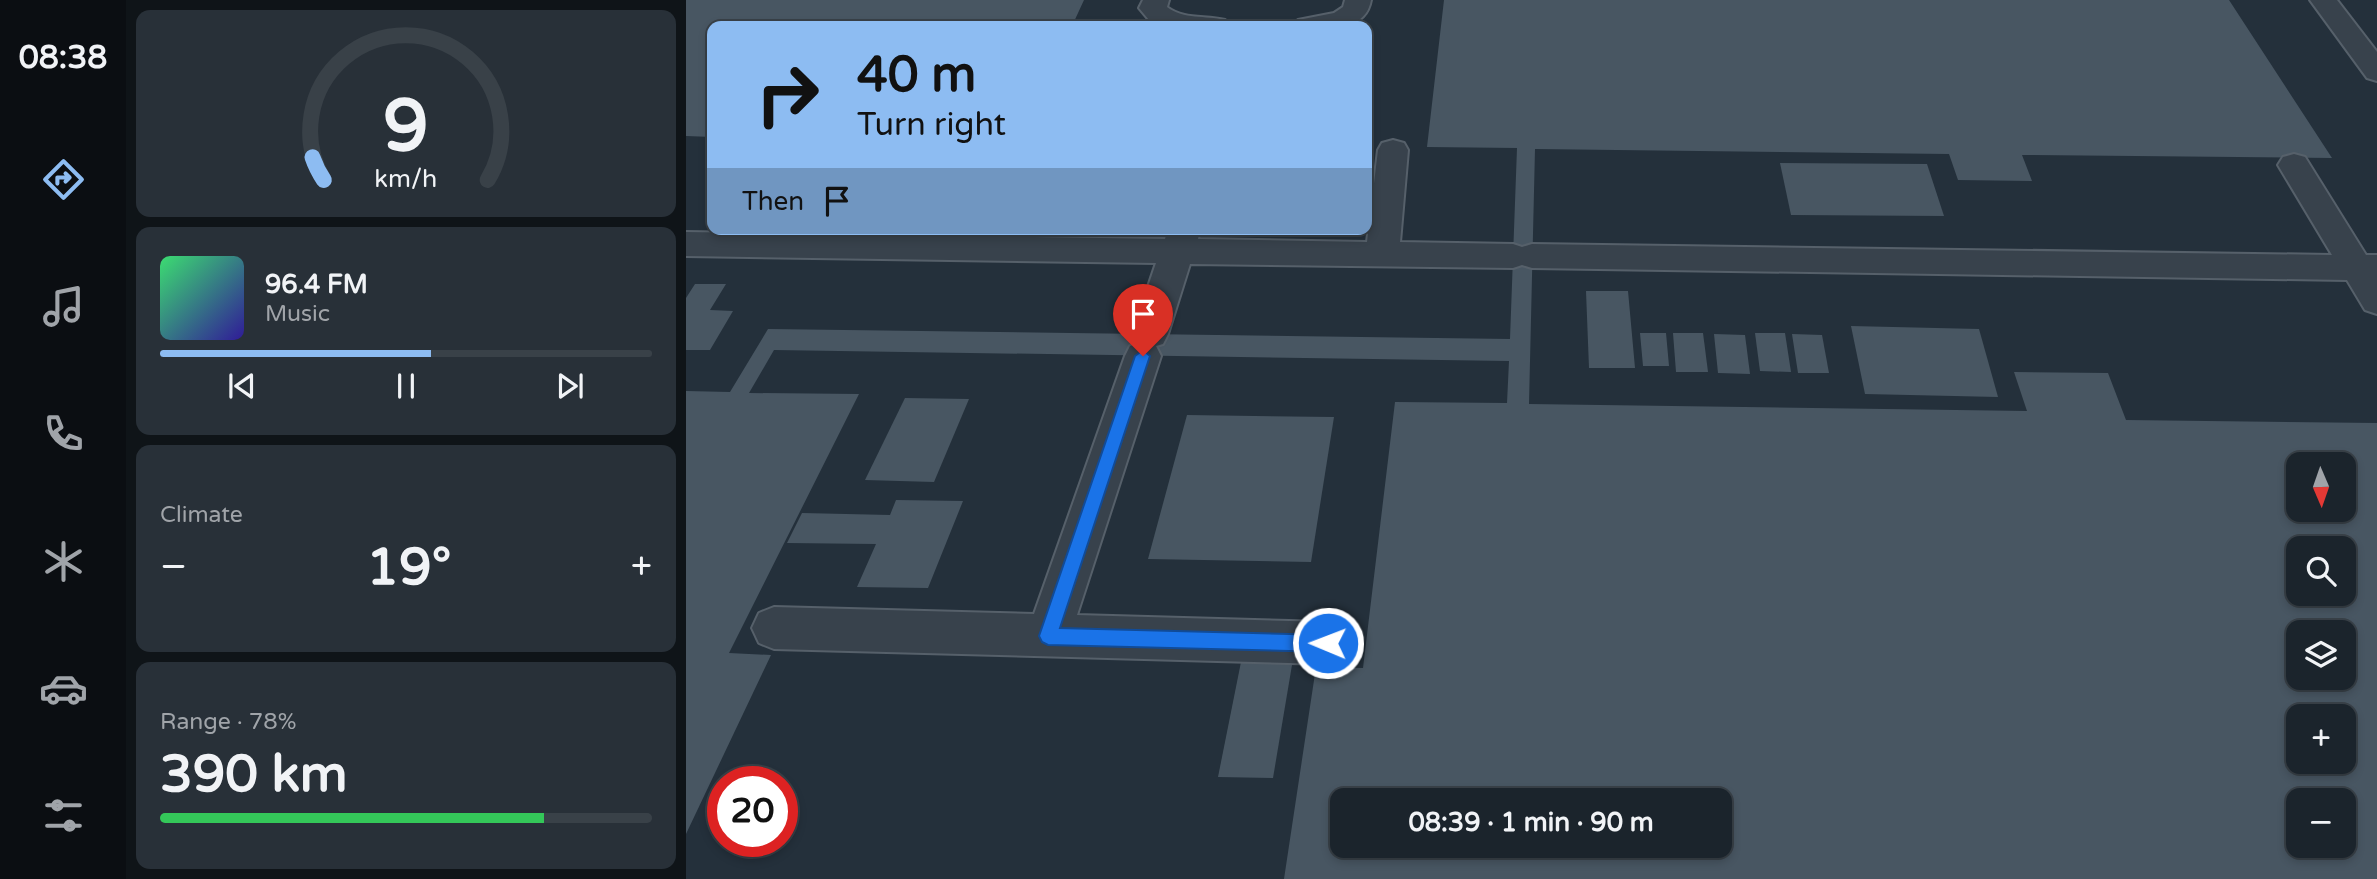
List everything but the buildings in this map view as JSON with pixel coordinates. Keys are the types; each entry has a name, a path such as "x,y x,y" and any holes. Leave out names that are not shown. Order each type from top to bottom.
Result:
{"lane":[{"path":"1156,0 1153,8 1158,17 1168,21"},
{"path":"1336,21 1356,10 1358,0"},
{"path":"2323,0 2377,72"},
{"path":"1382,254 1394,149"},
{"path":"2294,165 2367,268 2377,300"},
{"path":"1048,636 1181,240"},
{"path":"686,244 1181,240 1382,254 2367,268"},
{"path":"774,628 1328,643"}],"route":[{"path":"1143,356 1048,636 1328,643"}]}
